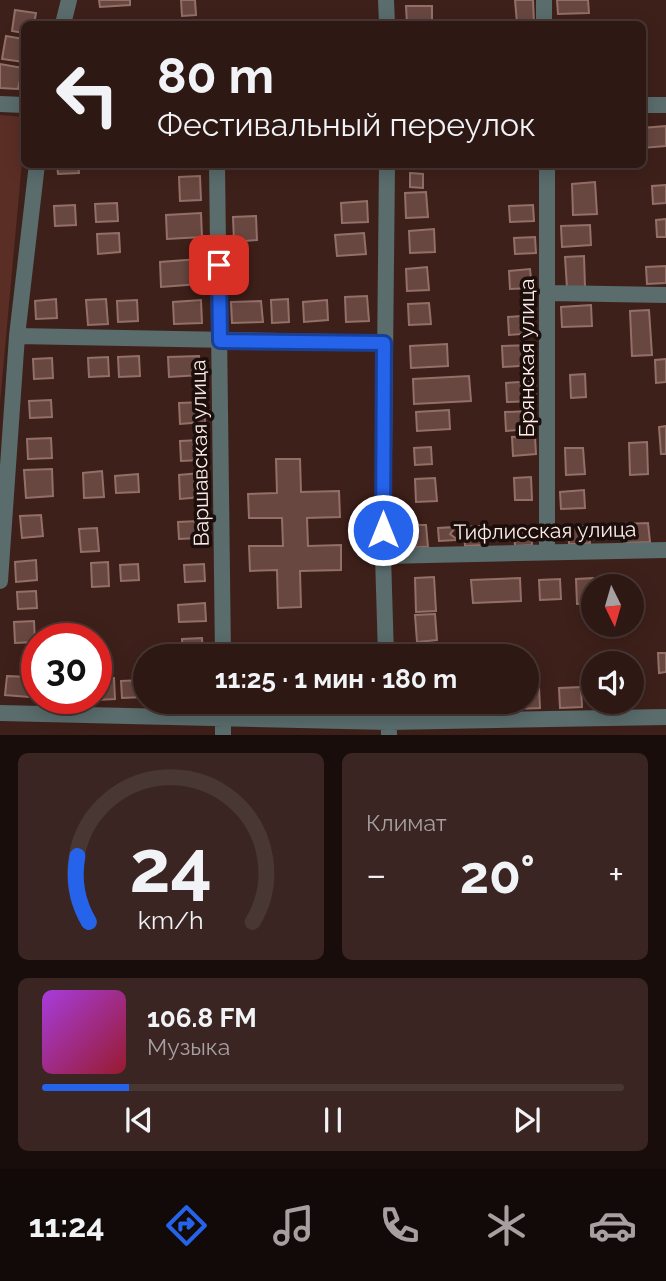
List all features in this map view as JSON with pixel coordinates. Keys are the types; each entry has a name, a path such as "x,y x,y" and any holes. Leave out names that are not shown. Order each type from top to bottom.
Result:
{"street":[{"path":"64,21 69,0"},
{"path":"386,0 387,21"},
{"path":"544,0 544,21"},
{"path":"0,104 21,105"},
{"path":"646,105 666,105"},
{"path":"0,581 17,336 37,168"},
{"name":"Варшавская улица","path":"217,168 223,644"},
{"path":"386,644 383,556 387,168"},
{"name":"Брянская улица","path":"547,168 547,552"},
{"path":"549,293 666,295"},
{"path":"17,336 384,343"},
{"name":"Тифлисская улица","path":"383,556 666,550"},
{"path":"0,713 224,727 389,729 666,717"}],"shaded area":[{"path":"0,115 21,117 21,168 0,402"}],"building":[{"path":"99,0 130,0 130,5 100,7"},
{"path":"181,0 195,0 196,15 182,16"},
{"path":"515,0 533,0 534,21 517,21"},
{"path":"557,0 588,0 589,13 558,14"},
{"path":"406,6 432,6 432,21 407,21"},
{"path":"15,10 36,13 35,21 21,21 21,32 12,31"},
{"path":"6,36 21,38 21,62 2,59"},
{"path":"0,64 21,68 18,89 0,88"},
{"path":"666,126 666,146 646,148 646,128"},
{"path":"57,168 78,168 79,173 58,174"},
{"path":"410,173 423,174 423,188 410,187"},
{"path":"200,176 201,200 180,201 179,177"},
{"path":"595,182 597,214 573,215 572,184"},
{"path":"666,185 666,203 653,204 652,186"},
{"path":"426,192 428,217 406,218 405,193"},
{"path":"367,201 368,222 342,223 341,203"},
{"path":"117,203 118,221 96,222 95,204"},
{"path":"75,205 76,225 55,226 54,206"},
{"path":"533,205 534,221 510,222 509,206"},
{"path":"201,213 202,237 167,239 166,215"},
{"path":"256,216 257,240 234,242 233,217"},
{"path":"666,219 666,237 657,237 656,220"},
{"path":"590,225 591,245 562,247 561,226"},
{"path":"434,229 435,252 410,253 409,231"},
{"path":"119,233 120,252 98,254 97,234"},
{"path":"364,233 366,254 337,256 335,235"},
{"path":"535,237 536,253 515,254 514,238"},
{"path":"584,256 585,287 567,288 565,257"},
{"path":"199,259 200,284 161,287 160,262"},
{"path":"666,266 666,283 647,284 646,267"},
{"path":"427,267 429,290 407,291 406,269"},
{"path":"530,269 532,288 510,289 509,271"},
{"path":"367,296 369,321 346,322 345,297"},
{"path":"56,299 57,318 36,319 35,301"},
{"path":"106,299 108,324 88,325 86,300"},
{"path":"288,299 289,322 272,323 271,300"},
{"path":"137,300 138,321 118,322 117,301"},
{"path":"201,300 202,323 174,324 173,302"},
{"path":"327,300 328,320 304,322 303,302"},
{"path":"261,301 263,322 232,323 231,302"},
{"path":"429,303 431,324 409,325 408,304"},
{"path":"591,305 592,326 562,327 561,307"},
{"path":"649,310 652,355 632,356 630,311"},
{"path":"534,315 535,333 509,335 508,317"},
{"path":"447,344 448,366 411,368 410,346"},
{"path":"533,345 534,365 503,367 502,346"},
{"path":"139,356 140,376 119,377 118,357"},
{"path":"199,356 200,375 169,377 168,357"},
{"path":"108,357 109,376 89,377 88,358"},
{"path":"52,358 53,378 34,379 33,359"},
{"path":"666,359 666,382 656,383 655,360"},
{"path":"585,374 586,397 571,398 570,375"},
{"path":"469,376 471,401 414,404 413,379"},
{"path":"535,381 536,401 507,402 506,383"},
{"path":"51,400 52,417 30,418 29,401"},
{"path":"204,402 205,422 180,424 179,403"},
{"path":"449,410 450,429 417,431 416,412"},
{"path":"530,411 531,429 506,431 505,412"},
{"path":"666,426 666,454 661,454 659,427"},
{"path":"535,436 536,454 513,456 512,437"},
{"path":"51,438 52,458 28,459 27,439"},
{"path":"201,440 202,460 181,461 180,441"},
{"path":"647,442 648,474 630,475 629,443"},
{"path":"431,447 432,464 415,465 414,448"},
{"path":"565,448 583,448 585,474 566,475"},
{"path":"276,459 300,459 301,492 339,491 340,517 307,518 308,546 341,545 341,570 300,571 301,607 278,608 277,570 250,571 249,546 283,546 282,518 249,518 248,494 277,493"},
{"path":"52,469 53,496 26,498 24,470"},
{"path":"102,471 104,497 84,498 83,473"},
{"path":"200,473 202,497 180,499 179,475"},
{"path":"138,474 139,492 116,493 115,476"},
{"path":"531,477 532,500 515,500 514,478"},
{"path":"435,478 437,501 416,502 415,479"},
{"path":"584,490 585,508 561,509 560,492"},
{"path":"41,515 43,536 22,538 20,516"},
{"path":"198,521 199,538 179,539 178,522"},
{"path":"648,523 650,542 624,543 622,524"},
{"path":"414,525 426,525 428,547 415,547"},
{"path":"484,526 485,545 465,546 464,527"},
{"path":"589,526 590,543 569,544 568,527"},
{"path":"456,527 450,534 458,540 439,541 438,528"},
{"path":"97,528 99,551 81,552 79,529"},
{"path":"531,528 532,545 515,546 514,529"},
{"path":"36,560 37,580 16,582 15,562"},
{"path":"108,562 109,586 92,587 91,563"},
{"path":"138,564 139,580 121,581 120,565"},
{"path":"204,564 205,581 185,582 184,565"},
{"path":"434,577 436,611 416,612 415,578"},
{"path":"520,578 521,601 473,603 471,580"},
{"path":"560,579 561,599 540,600 539,580"},
{"path":"576,579 581,579 581,604 577,604"},
{"path":"36,591 37,608 18,609 17,592"},
{"path":"205,603 206,621 179,622 178,605"},
{"path":"435,614 437,640 417,642 415,615"},
{"path":"34,621 21,623 21,643 15,643 14,622"},
{"path":"202,638 202,644 182,644 182,639"},
{"path":"658,653 666,653 666,672 659,673"},
{"path":"7,676 21,677 21,696 5,695"},
{"path":"114,678 115,699 112,699"},
{"path":"133,680 133,698 122,698 121,681"},
{"path":"581,687 581,707 560,708 559,688"}],"route":[{"path":"219,265 220,341 384,343 383,530"}]}
